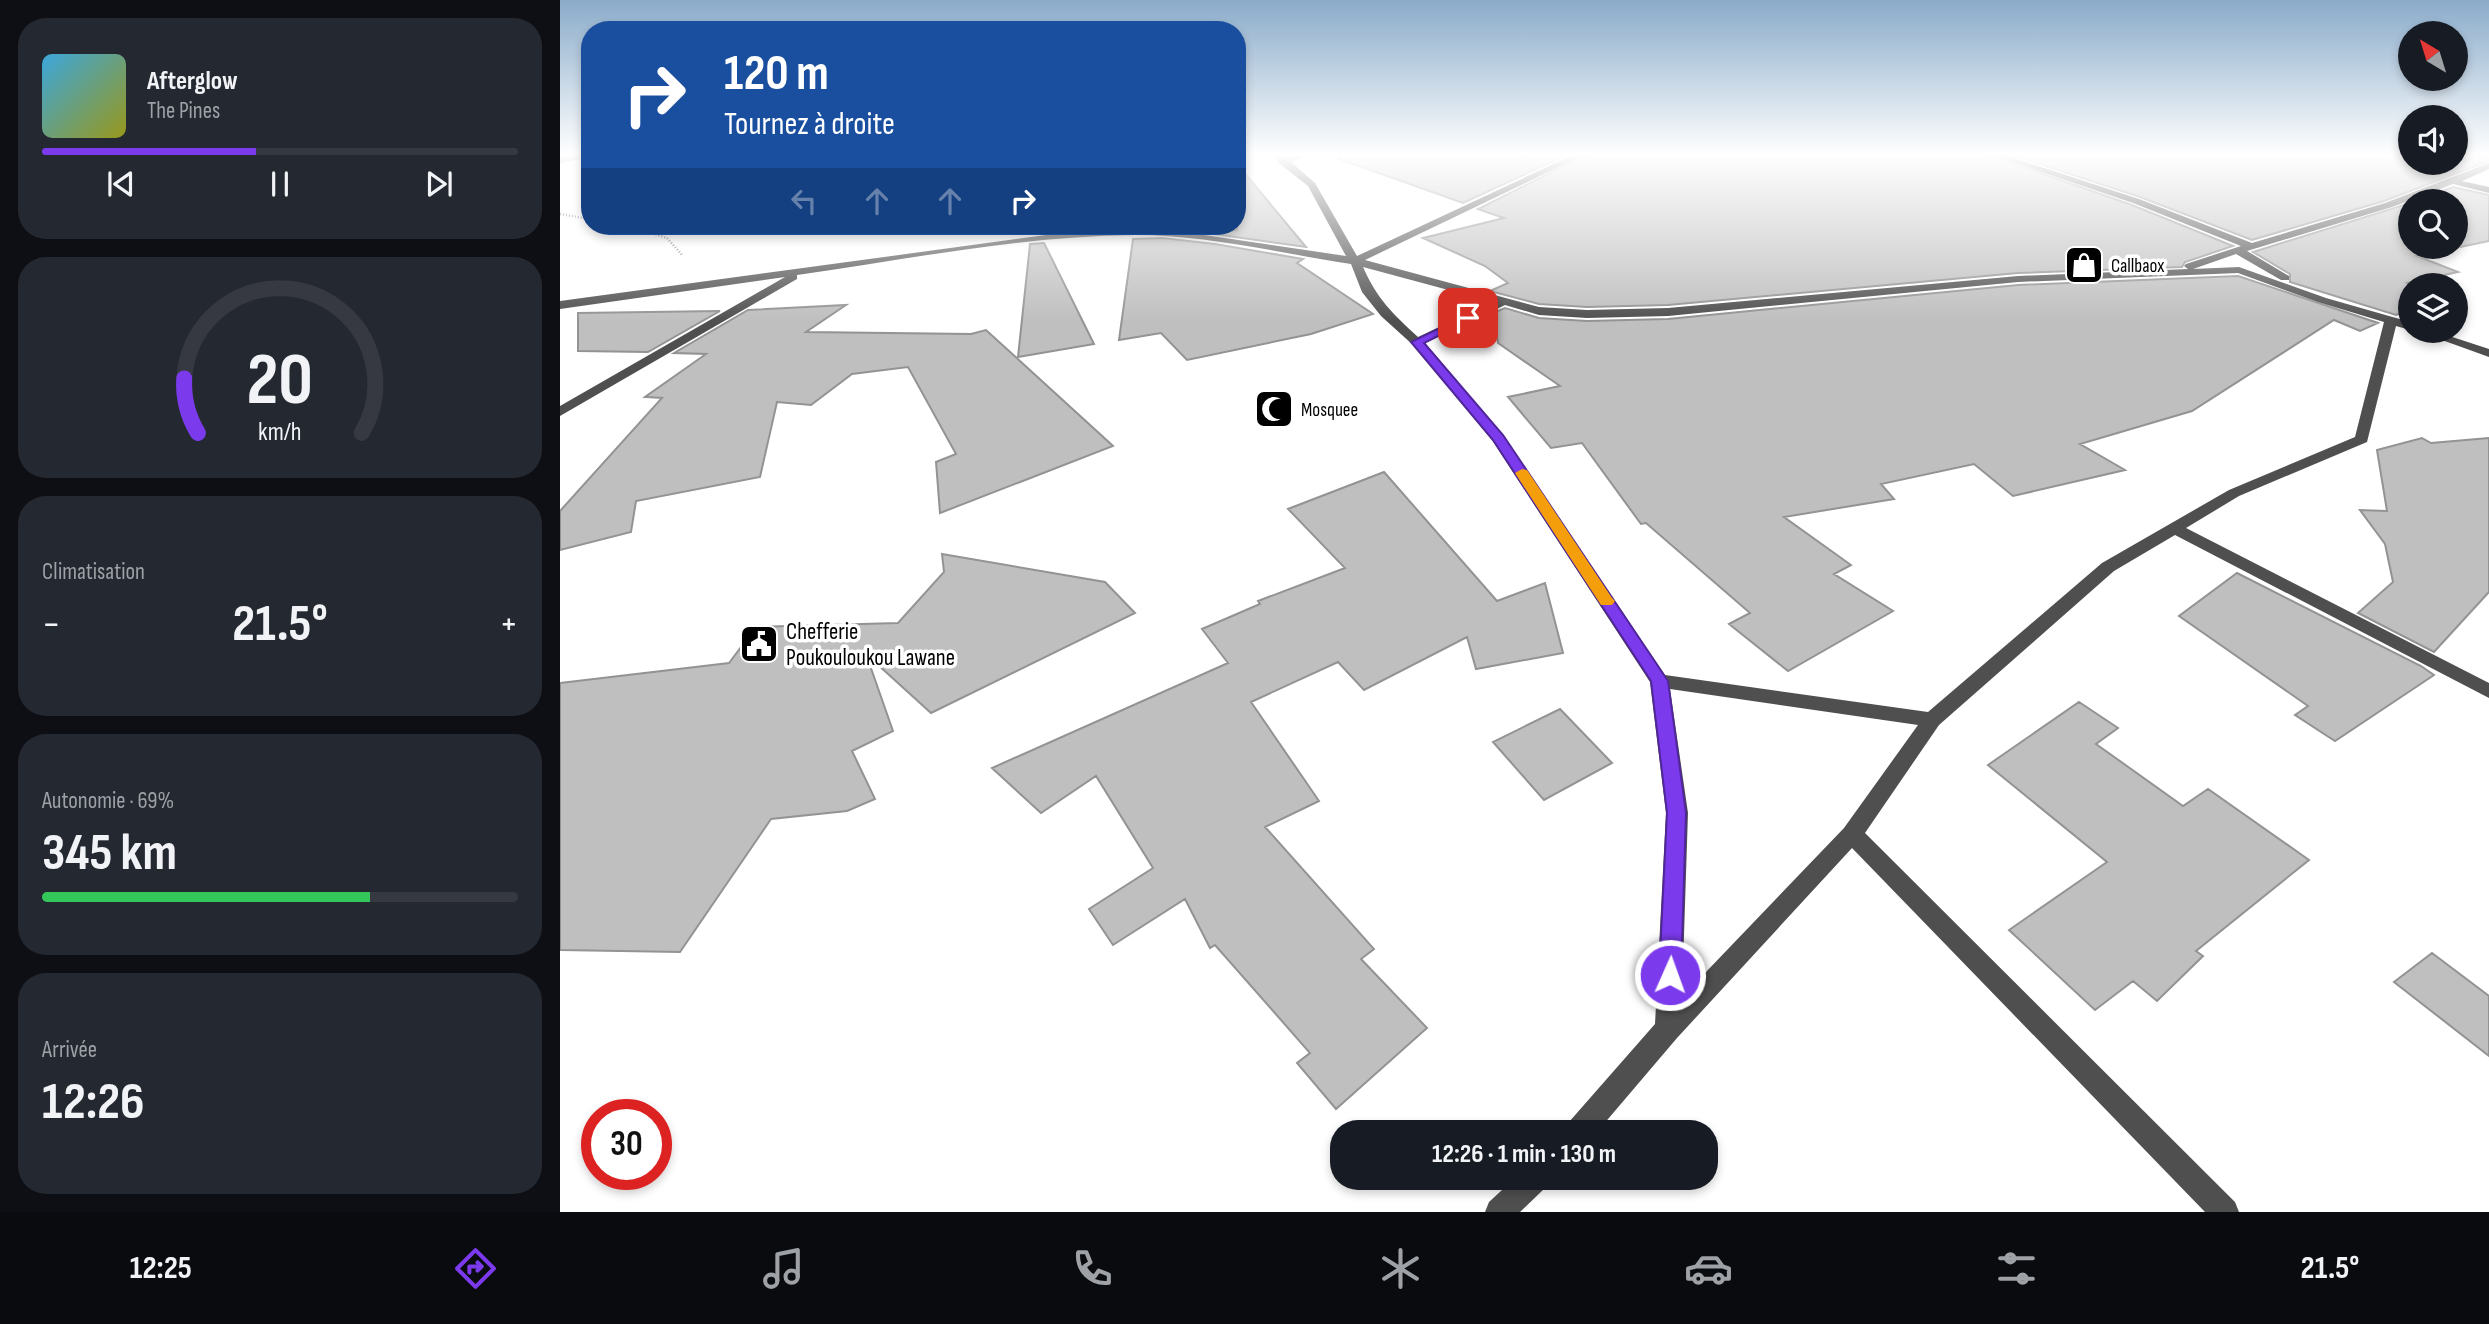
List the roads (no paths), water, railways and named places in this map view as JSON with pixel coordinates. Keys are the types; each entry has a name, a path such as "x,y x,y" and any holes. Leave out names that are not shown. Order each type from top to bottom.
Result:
{"street":[{"path":"1325,210 1355,261 1368,292 1385,313 1417,342 1498,438 1659,681 1676,813 1668,1028"},
{"path":"1355,261 1464,210"},
{"path":"2158,210 2251,246"},
{"path":"2176,271 2237,250 2377,210"},
{"path":"560,305 1080,235"},
{"path":"1177,235 1355,261 1539,311 1587,314 1668,312 2005,280 2239,270 2322,300 2398,322"},
{"path":"2237,250 2322,300"},
{"path":"560,412 802,271"},
{"path":"1417,342 1502,302"},
{"path":"1590,1120 1668,1028 1852,834 1932,720 2108,567 2234,493 2362,439 2391,320"},
{"path":"2459,343 2489,353"},
{"path":"2174,528 2489,691"},
{"path":"1659,681 1932,720"},
{"path":"1852,834 2225,1212"},
{"path":"1499,1212 1522,1190"}],"place":[{"name":"Callbaox","path":"2084,265"},
{"name":"Mosquee","path":"1274,409"},
{"name":"Chefferie Poukouloukou Lawane","path":"759,644"}]}
